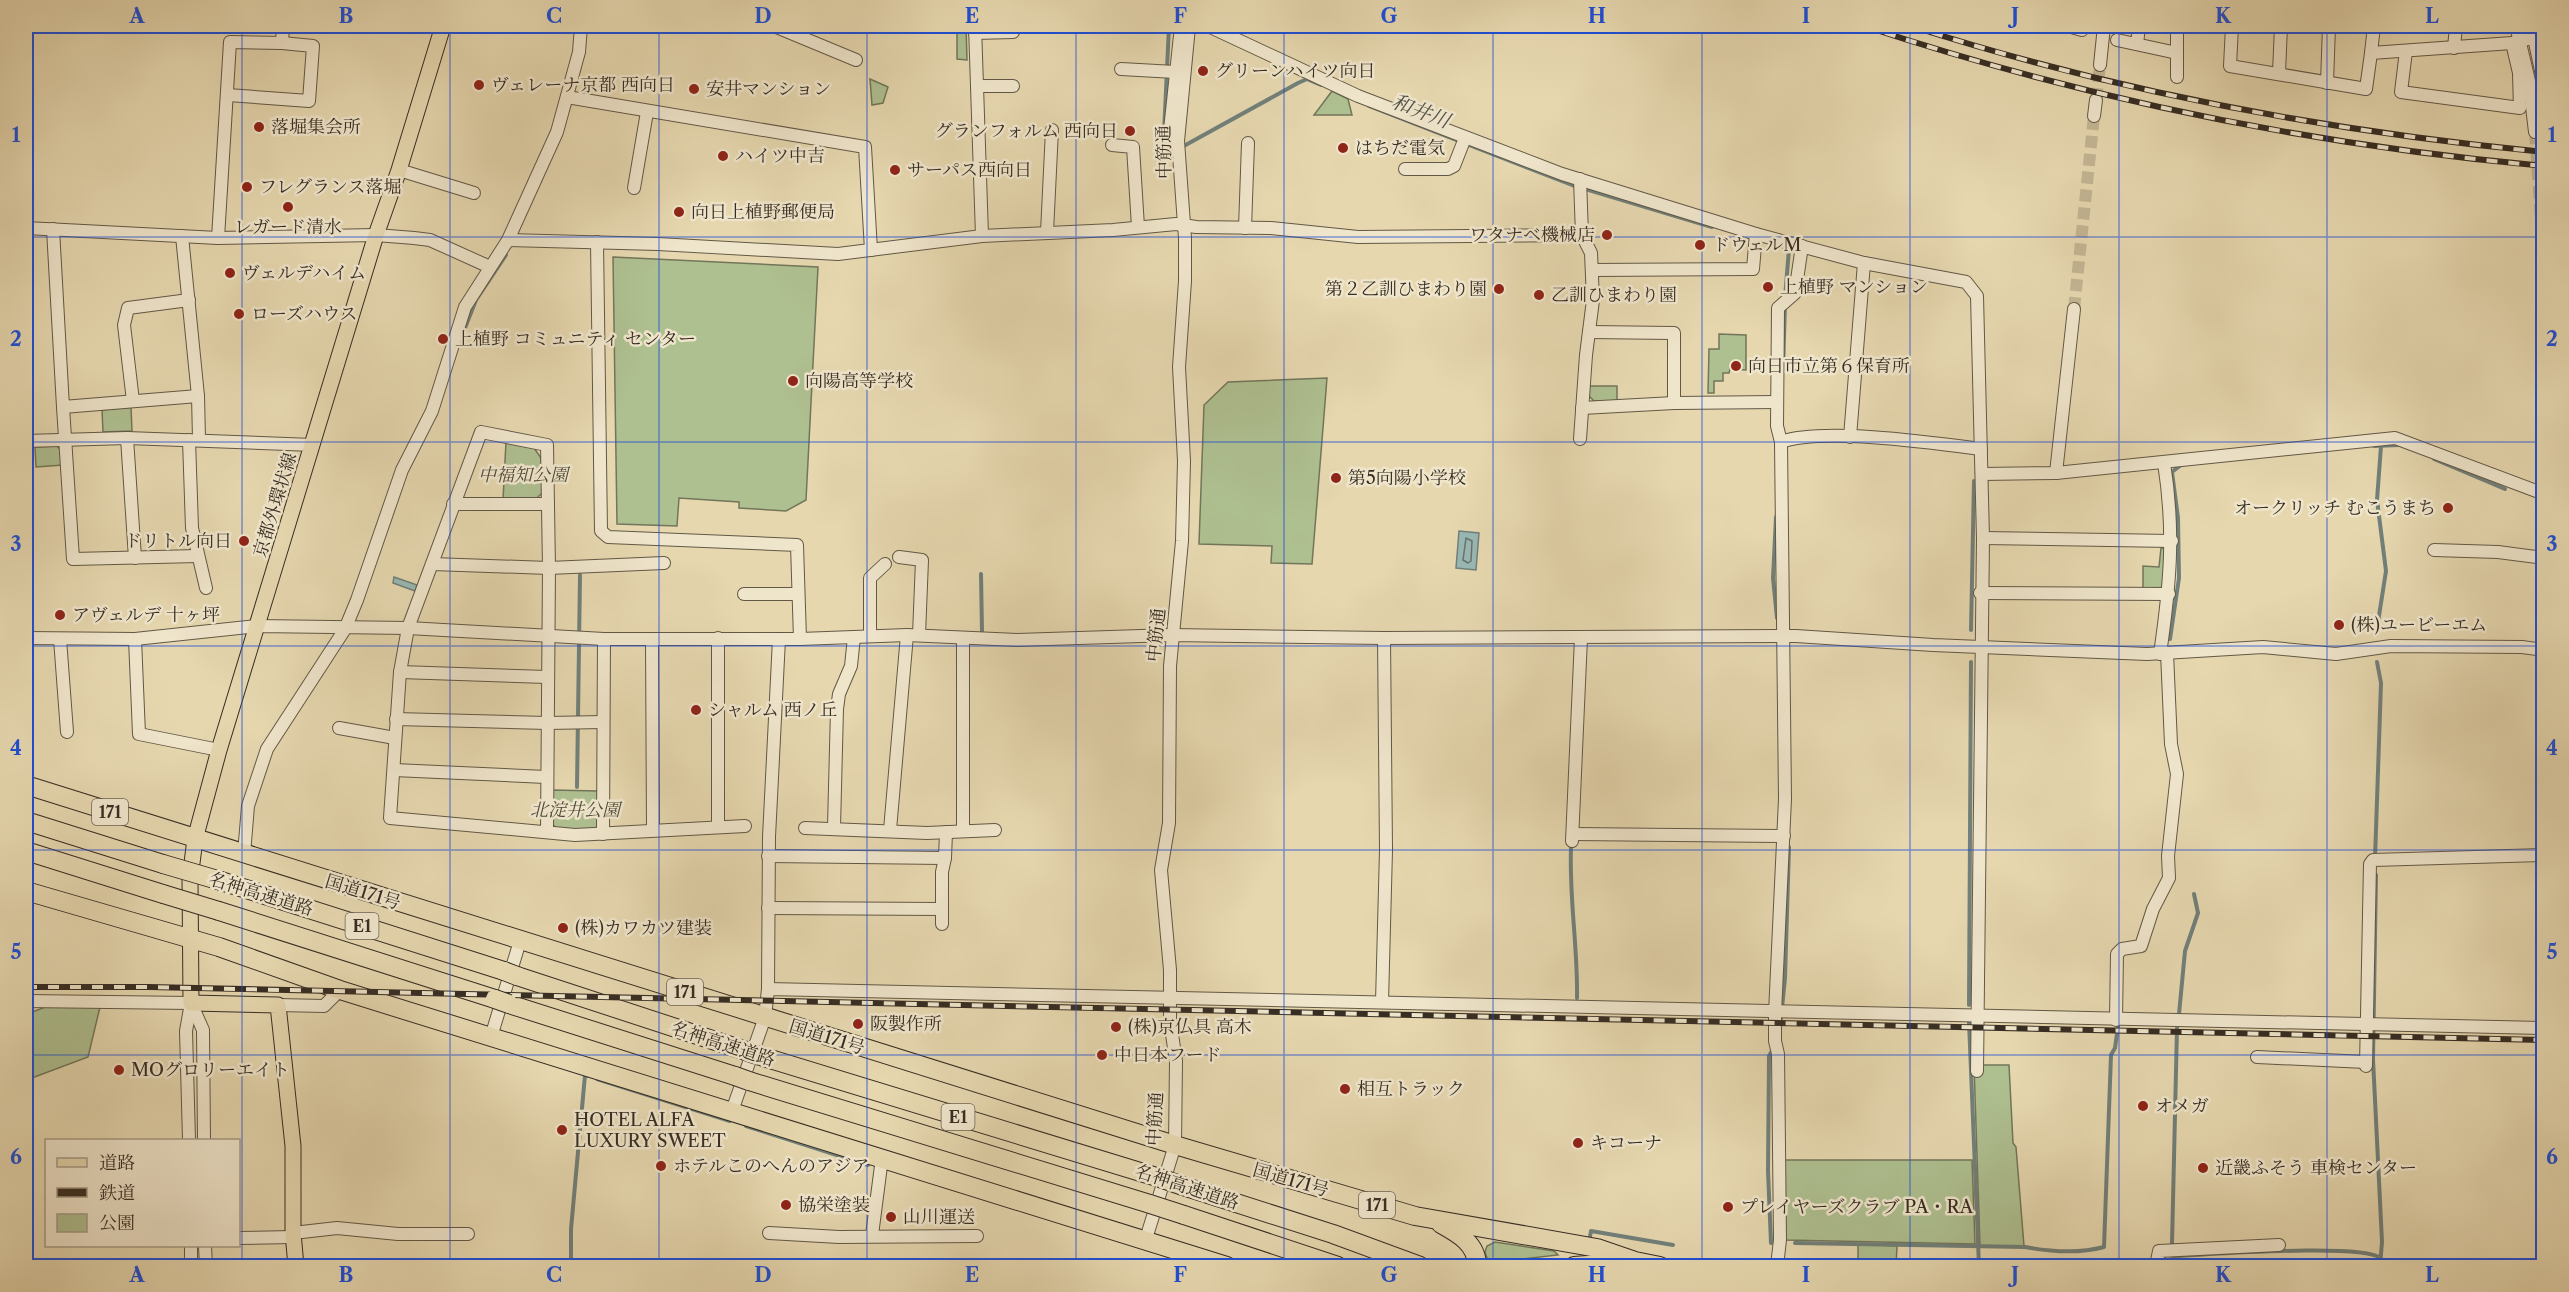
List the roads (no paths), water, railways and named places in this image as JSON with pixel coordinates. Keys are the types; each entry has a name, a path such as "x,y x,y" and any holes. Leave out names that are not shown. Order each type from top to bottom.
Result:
{"highway":[{"name":"国道171号","path":"26,785 1175,1145 1434,1220 1590,1246 1635,1262 1660,1266"},
{"name":"名神高速道路","path":"26,820 511,973 750,1053 1160,1178 1412,1264"},
{"name":"名神高速道路","path":"26,851 742,1078 1150,1204 1338,1266"},
{"path":"26,891 190,939 340,990 1144,1242 1181,1262 1224,1266"},
{"path":"1434,1220 1461,1235 1477,1254 1477,1266"},
{"name":"国道171号","path":"1574,1266 1635,1262"}],"main road":[{"name":"京都外環状線","path":"191,1003 190,879 195,839 219,750 376,235 399,170 443,26"},
{"path":"191,1003 278,1005 293,1146 293,1235 296,1266"}],"street":[{"path":"282,43 283,26"},
{"path":"244,854 248,806 267,749 345,628 376,550 402,470 432,411 459,321 468,300 508,240 540,174 557,132 579,51 581,26"},
{"path":"774,26 856,60"},
{"path":"1179,145 1170,130 1175,72 1185,26"},
{"name":"中筋通","path":"1144,1242 1175,1145 1176,1061 1161,870 1169,823 1172,635 1179,586 1184,460 1179,368 1185,281 1185,226 1179,145 1185,26"},
{"path":"1208,26 1358,96 1465,138 1580,179 1756,234 1864,262 1966,282 1977,297 1982,449 1977,1071"},
{"path":"2068,26 2082,30"},
{"path":"2100,65 2104,26"},
{"path":"2137,44 2139,26"},
{"path":"2177,26 2177,77"},
{"path":"2232,26 2230,66 2366,89 2374,26"},
{"path":"2278,73 2281,26"},
{"path":"2327,83 2329,26"},
{"path":"2454,48 2456,26"},
{"path":"2516,26 2528,40 2544,85"},
{"path":"982,236 975,29 1013,32"},
{"path":"2116,40 2177,53"},
{"path":"2371,53 2454,48 2528,40"},
{"path":"2406,51 2401,92 2520,108 2518,73 2528,40"},
{"path":"2528,40 2535,132"},
{"path":"218,238 230,42 313,46 309,101 228,95"},
{"path":"1121,69 1175,72"},
{"path":"977,86 1013,86"},
{"path":"567,97 865,147 871,250"},
{"path":"2094,116 2096,100"},
{"path":"634,188 648,112"},
{"path":"1047,232 1052,130"},
{"path":"1405,169 1448,169 1454,166 1465,138"},
{"path":"1245,228 1248,143"},
{"path":"1112,145 1124,144 1133,147 1138,227"},
{"path":"399,170 474,193"},
{"path":"1580,179 1582,235 1591,253 1593,300 1581,439"},
{"path":"508,240 838,254 982,236 1176,224 1358,237 1582,235"},
{"path":"26,228 218,238 376,235 430,240 490,267"},
{"path":"53,230 74,559 198,556"},
{"path":"1592,270 1753,269 1756,234"},
{"path":"182,236 198,396 194,440 192,528 206,588"},
{"path":"597,242 601,531 608,537 797,545 800,639"},
{"path":"1777,1266 1780,1240 1776,1046 1781,1012 1784,836 1784,636 1780,575 1778,308 1795,293 1802,246"},
{"path":"1850,437 1864,262"},
{"path":"133,401 124,325 128,308 189,300"},
{"path":"2056,473 2073,309"},
{"path":"1589,332 1674,333 1674,403"},
{"path":"63,407 198,396"},
{"path":"1582,408 1674,403 1777,402"},
{"path":"547,830 549,568 547,445 481,432 408,627 400,672 390,818 547,830 575,835 745,826"},
{"path":"1780,436 1850,437 1982,449"},
{"path":"26,441 126,438 313,445"},
{"path":"126,438 135,558"},
{"path":"1982,474 2056,473 2395,438 2544,494"},
{"path":"2116,1020 2117,954 2122,949 2141,946 2153,909 2169,878 2168,856 2177,774 2171,744 2164,654 2172,541 2164,463"},
{"path":"453,504 548,504"},
{"path":"1983,538 2172,541"},
{"path":"2434,550 2498,552 2544,558"},
{"path":"890,830 922,560 899,557"},
{"path":"432,564 549,568 664,563"},
{"path":"870,635 870,578 885,564"},
{"path":"1980,593 2169,594"},
{"path":"744,594 798,594"},
{"path":"26,638 135,639 257,626 408,627 604,639 800,639 870,635 963,638 1172,635 1384,638 1784,636 2164,654 2264,646 2336,654 2391,646 2522,647 2544,650"},
{"path":"834,827 837,709 839,694 851,666 854,637"},
{"path":"718,638 718,827"},
{"path":"963,638 963,831"},
{"path":"1382,1002 1386,850 1384,638"},
{"path":"1581,638 1572,838 1784,836"},
{"path":"60,639 67,732"},
{"path":"135,639 139,734 219,750"},
{"path":"603,834 604,639"},
{"path":"652,639 653,830"},
{"path":"732,1111 765,1017 768,989 768,856 779,639"},
{"path":"400,672 547,676"},
{"path":"396,718 547,723 603,722"},
{"path":"339,728 395,738"},
{"path":"394,770 546,777"},
{"path":"806,828 946,832 995,830"},
{"path":"942,924 942,872 946,832"},
{"path":"2258,1057 2366,1064 2373,1026 2370,864 2376,860 2544,855"},
{"path":"768,856 945,858"},
{"path":"768,908 942,909"},
{"path":"491,1036 520,941"},
{"path":"768,989 2544,1028"},
{"path":"278,1005 324,1006 340,990"},
{"path":"26,1001 191,1003"},
{"name":"京都外環状線","path":"189,1139 186,1030 191,1003"},
{"name":"京都外環状線","path":"191,1003 203,1030 204,1139"},
{"path":"872,1235 882,1158"},
{"path":"240,1238 293,1235 337,1228 398,1234 468,1234"},
{"path":"770,1233 839,1237 977,1236"},
{"path":"2156,1266 2159,1251 2279,1245"},
{"path":"191,1247 191,1266"},
{"path":"205,1247 206,1266"},
{"path":"1164,1266 1181,1262"}],"water":[{"path":"1459,531 1479,533 1476,570 1456,568"},
{"path":"394,577 417,585 415,591 393,583"}],"waterway":[{"name":"和井川","path":"1169,26 1164,133 1175,145"},
{"name":"和井川","path":"1182,147 1298,83 1307,79 1321,85"},
{"name":"和井川","path":"1369,106 1572,185 1712,227"},
{"path":"1785,298 1789,249 1786,248"},
{"path":"463,333 476,300 506,255"},
{"path":"1783,370 1785,305"},
{"path":"2374,446 2399,445"},
{"path":"2376,635 2386,571 2377,500 2381,446"},
{"path":"2434,459 2505,489"},
{"path":"2170,639 2179,578 2178,518 2172,472 2181,465"},
{"path":"1971,630 1974,481"},
{"path":"1776,517 1773,578 1777,618"},
{"path":"981,574 982,631"},
{"path":"577,787 580,575"},
{"path":"1969,1005 1971,662"},
{"path":"2375,859 2381,683 2377,662"},
{"path":"1779,1037 1785,978 1789,847"},
{"path":"1571,848 1577,998"},
{"path":"2376,875 2373,1059 2382,1242 2380,1266"},
{"path":"2179,1014 2185,951 2198,913 2194,894"},
{"path":"1969,1022 1979,1266"},
{"path":"1795,1243 2025,1247 2065,1252 2104,1247 2111,1055 2115,1048 2118,1026"},
{"path":"2172,1244 2177,1028"},
{"path":"1771,1243 1768,1171 1769,1056 1773,1049"},
{"path":"571,1266 571,1229 585,1075 587,1076"},
{"path":"597,1079 730,1121"},
{"path":"746,1126 868,1165"},
{"path":"1589,1242 1591,1231 1673,1245"},
{"path":"2170,1266 2173,1256 2248,1252 2345,1251 2380,1258"},
{"path":"2380,1266 2388,1262 2544,1264"}],"tunnel":[{"path":"2096,100 2100,65"},
{"path":"2074,309 2094,116"},
{"path":"2535,132 2544,264"}],"railway":[{"path":"1864,26 2031,76 2200,116 2371,146 2544,166"},
{"path":"1911,26 2066,71 2223,106 2383,133 2544,152"},
{"path":"26,987 149,987 2544,1040"}],"place":[{"name":"グリーンハイツ向日","path":"1203,71"},
{"name":"ヴェレーナ京都 西向日","path":"479,85"},
{"name":"安井マンション","path":"694,89"},
{"name":"落堀集会所","path":"259,127"},
{"name":"グランフォルム 西向日","path":"1130,131"},
{"name":"はちだ電気","path":"1343,148"},
{"name":"ハイツ中吉","path":"723,156"},
{"name":"サーパス西向日","path":"895,170"},
{"name":"フレグランス落堀","path":"247,187"},
{"name":"レガード清水","path":"288,207"},
{"name":"向日上植野郵便局","path":"679,212"},
{"name":"ワタナベ機械店","path":"1607,235"},
{"name":"ドウェルM","path":"1700,245"},
{"name":"ヴェルデハイム","path":"230,273"},
{"name":"上植野 マンション","path":"1768,287"},
{"name":"第２乙訓ひまわり園","path":"1499,289"},
{"name":"乙訓ひまわり園","path":"1539,295"},
{"name":"ローズハウス","path":"239,314"},
{"name":"上植野 コミュニティ センター","path":"443,339"},
{"name":"向日市立第６保育所","path":"1736,366"},
{"name":"向陽高等学校","path":"793,381"},
{"name":"第5向陽小学校","path":"1336,478"},
{"name":"オークリッチ むこうまち","path":"2448,508"},
{"name":"ドリトル向日","path":"244,541"},
{"name":"アヴェルデ 十ヶ坪","path":"60,615"},
{"name":"(株)ユービーエム","path":"2339,625"},
{"name":"シャルム 西ノ丘","path":"696,710"},
{"name":"(株)カワカツ建装","path":"563,928"},
{"name":"阪製作所","path":"858,1024"},
{"name":"(株)京仏具 高木","path":"1116,1027"},
{"name":"中日本フード","path":"1102,1055"},
{"name":"MOグロリーエイト","path":"119,1070"},
{"name":"相互トラック","path":"1345,1089"},
{"name":"オメガ","path":"2143,1106"},
{"name":"HOTEL ALFA LUXURY SWEET","path":"562,1130"},
{"name":"キコーナ","path":"1578,1143"},
{"name":"ホテルこのへんのアジア","path":"661,1166"},
{"name":"近畿ふそう 車検センター","path":"2203,1168"},
{"name":"協栄塗装","path":"786,1205"},
{"name":"プレイヤーズクラブ PA・RA","path":"1728,1207"},
{"name":"山川運送","path":"891,1217"}],"park label":[{"name":"中福知公園","path":"523,475"},
{"name":"北淀井公園","path":"575,810"}]}
